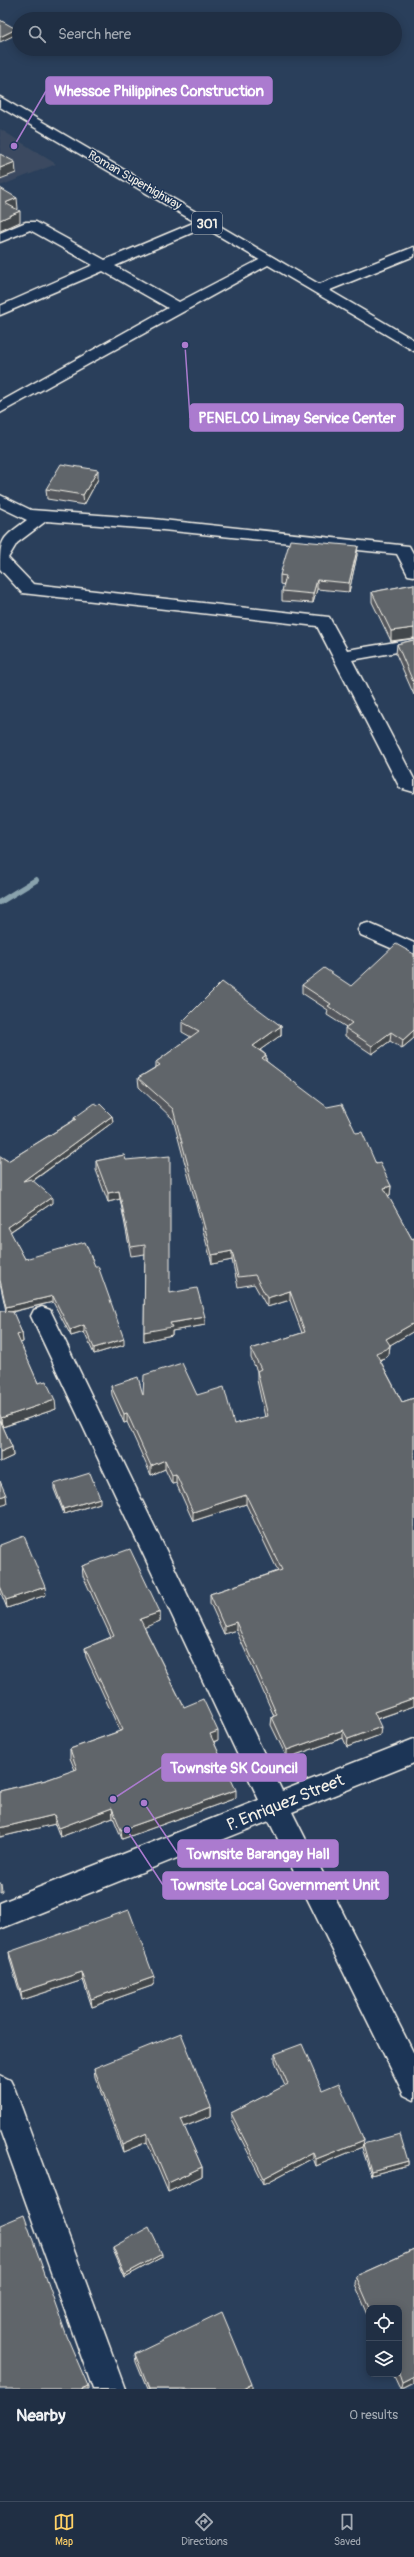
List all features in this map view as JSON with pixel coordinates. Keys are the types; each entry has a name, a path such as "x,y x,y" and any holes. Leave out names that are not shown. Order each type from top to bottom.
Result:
{"street":[{"name":"Roman Superhighway","path":"0,101 414,346"},
{"path":"0,311 104,264 205,222"},
{"path":"0,238 31,225 104,264 179,308"},
{"path":"320,290 414,251"},
{"path":"0,408 179,308 270,260"},
{"path":"0,500 26,515 153,524 403,550 414,570"},
{"path":"42,516 11,540 0,558 28,589 323,621 407,784 414,786"},
{"path":"341,656 414,644"},
{"path":"368,930 414,951"},
{"path":"42,1316 275,1806 414,2085"},
{"name":"P. Enriquez Street","path":"0,1916 414,1751"},
{"path":"0,2090 109,2389"}],"shaded area":[{"path":"0,129 56,164 0,186"}],"building":[{"path":"0,20 12,27 12,31 0,37"},
{"path":"0,154 15,162 0,168"},
{"path":"0,188 17,198 5,203 20,211 0,220"},
{"path":"61,464 98,470 83,495 46,489"},
{"path":"290,540 358,546 349,583 317,580 313,594 282,591 286,576 280,575"},
{"path":"414,584 414,628 391,631 372,592"},
{"path":"414,640 414,684 397,644"},
{"path":"396,944 414,954 414,1030 403,1040 391,1032 372,1046 345,1028 352,1023 328,1006 331,1004 302,985 324,968 351,986"},
{"path":"222,982 281,1026 253,1046 266,1055 262,1058 327,1107 342,1104 356,1133 362,1132 376,1164 380,1163 391,1186 384,1188 412,1239 414,1238 414,1323 386,1339 390,1345 388,1348 376,1353 402,1402 414,1398 414,1698 374,1712 381,1727 348,1739 343,1730 287,1750 272,1717 277,1715 236,1622 224,1626 210,1594 282,1570 246,1495 193,1512 176,1474 172,1475 165,1460 151,1466 127,1413 124,1414 111,1386 138,1377 143,1395 144,1375 182,1363 197,1395 224,1387 234,1424 268,1416 257,1371 261,1369 251,1349 305,1332 290,1291 267,1298 255,1275 238,1277 232,1251 212,1255 173,1109 138,1078 160,1065 156,1062 199,1031 182,1022"},
{"path":"95,1103 98,1105 100,1104 112,1116 23,1181 31,1179 52,1197 8,1227 25,1259 85,1242 95,1266 98,1266 124,1339 94,1348 84,1325 70,1330 53,1296 6,1307 0,1280 0,1156 8,1161 76,1119 74,1118"},
{"path":"124,1155 126,1160 170,1156 170,1293 197,1288 205,1317 170,1323 172,1327 144,1332 145,1245 131,1247 119,1191 108,1193 96,1161"},
{"path":"0,1311 13,1312 22,1333 17,1335 38,1383 46,1381 55,1400 1,1418 0,1414"},
{"path":"0,1420 12,1447 0,1452"},
{"path":"90,1473 100,1498 63,1509 54,1484"},
{"path":"0,1481 6,1495 0,1497"},
{"path":"24,1536 45,1587 6,1600 0,1586 0,1545"},
{"path":"130,1549 160,1612 140,1619 184,1707 203,1699 218,1731 210,1734 236,1790 121,1830 112,1808 59,1828 54,1815 0,1828 0,1791 46,1780 77,1769 70,1749 123,1730 85,1648 114,1636 82,1566"},
{"path":"129,1910 154,1977 91,1999 82,1972 21,1992 9,1952"},
{"path":"181,2033 211,2107 181,2119 202,2167 168,2183 147,2133 122,2144 94,2068"},
{"path":"302,2044 322,2090 339,2083 364,2140 316,2159 313,2152 264,2178 231,2113 288,2084 275,2054"},
{"path":"400,2134 408,2161 371,2171 363,2144"},
{"path":"24,2215 67,2337 88,2386 81,2389 0,2389 0,2225"},
{"path":"149,2227 162,2254 125,2274 113,2247"},
{"path":"414,2250 414,2377 402,2383 400,2377 402,2377 402,2305 369,2305 356,2276"},
{"path":"222,2312 252,2384 243,2389 149,2389 135,2354"}],"waterway":[{"path":"0,902 36,880"}],"place":[{"name":"Whessoe Philippines Construction","path":"14,146"},
{"name":"PENELCO Limay Service Center","path":"185,345"},
{"name":"Townsite SK Council","path":"113,1799"},
{"name":"Townsite Barangay Hall","path":"144,1803"},
{"name":"Townsite Local Government Unit","path":"127,1830"}]}
